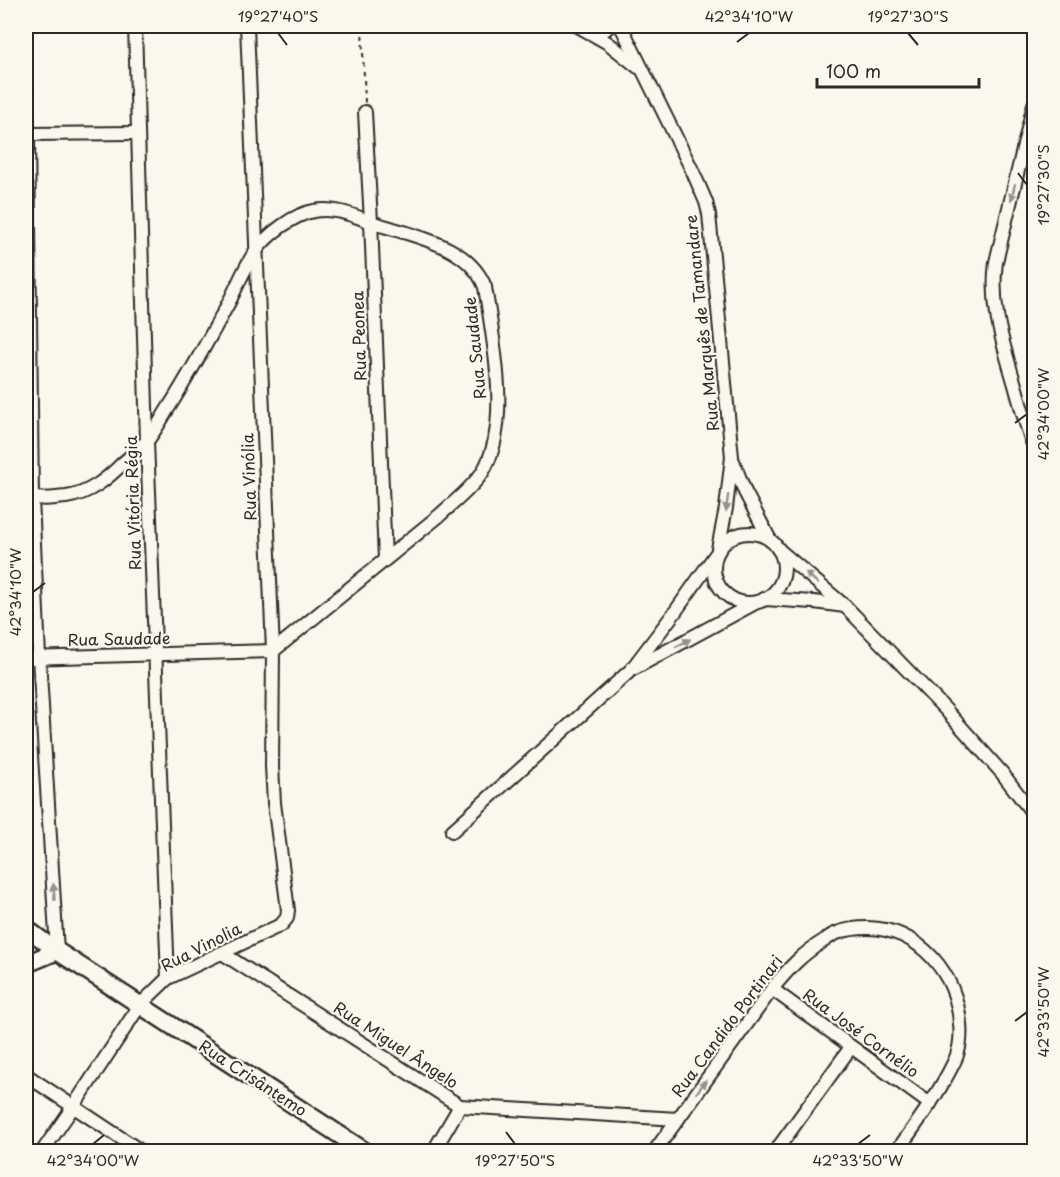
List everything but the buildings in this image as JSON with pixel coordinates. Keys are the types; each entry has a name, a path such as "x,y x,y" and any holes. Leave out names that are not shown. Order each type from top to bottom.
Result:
{"main road":[{"path":"26,964 57,951"},
{"name":"Rua Crisântemo","path":"57,951 366,1152"}],"street":[{"name":"Rua Vitória Régia","path":"135,26 147,441 168,978"},
{"name":"Rua Vinólia","path":"247,26 273,651 272,765 274,803 288,910 281,925"},
{"path":"578,26 616,48 643,71"},
{"path":"598,36 609,26"},
{"name":"Rua Marquês de Tamandare","path":"452,831 631,670 717,552 726,508 732,457 709,214 693,172 621,26"},
{"path":"26,88 29,497 57,951"},
{"name":"Rua Peonea","path":"365,111 385,559"},
{"path":"1034,114 996,262 994,300 997,319 1024,416 1035,447"},
{"path":"28,134 137,133"},
{"name":"Rua Saudade","path":"26,658 273,651 440,515 482,472 494,442 498,418 492,334 485,287 476,270 446,247 358,216 336,211 323,209 300,215 289,221 256,251 202,353 147,441 111,475 92,488 73,496 50,499 29,497"},
{"name":"Rua Marquês de Tamandare","path":"732,457 745,492 774,544 846,607 974,739 1035,816"},
{"path":"762,600 777,589 781,582 784,565 782,557 774,544 761,535 752,532 733,536 724,542 717,552 713,565 719,587 727,596 748,603 762,600 814,602 846,607"},
{"name":"Rua Marquês de Tamandare","path":"631,670 762,600"},
{"name":"Rua Vinolia","path":"42,1152 140,1005 168,978 281,925"},
{"path":"26,928 57,951"},
{"name":"Rua Candido Portinari","path":"654,1152 772,989 792,965 811,948 837,933 857,928 876,928 896,933 918,944 935,959 948,978 959,1007 961,1033 957,1055 930,1104 896,1152"},
{"name":"Rua Miguel Ângelo","path":"222,953 460,1106 678,1119"},
{"name":"Rua José Cornélio","path":"772,989 930,1104"},
{"path":"774,1152 851,1047"},
{"path":"26,1075 142,1152"},
{"path":"433,1152 460,1106"}],"path":[{"path":"362,26 365,111"}]}
